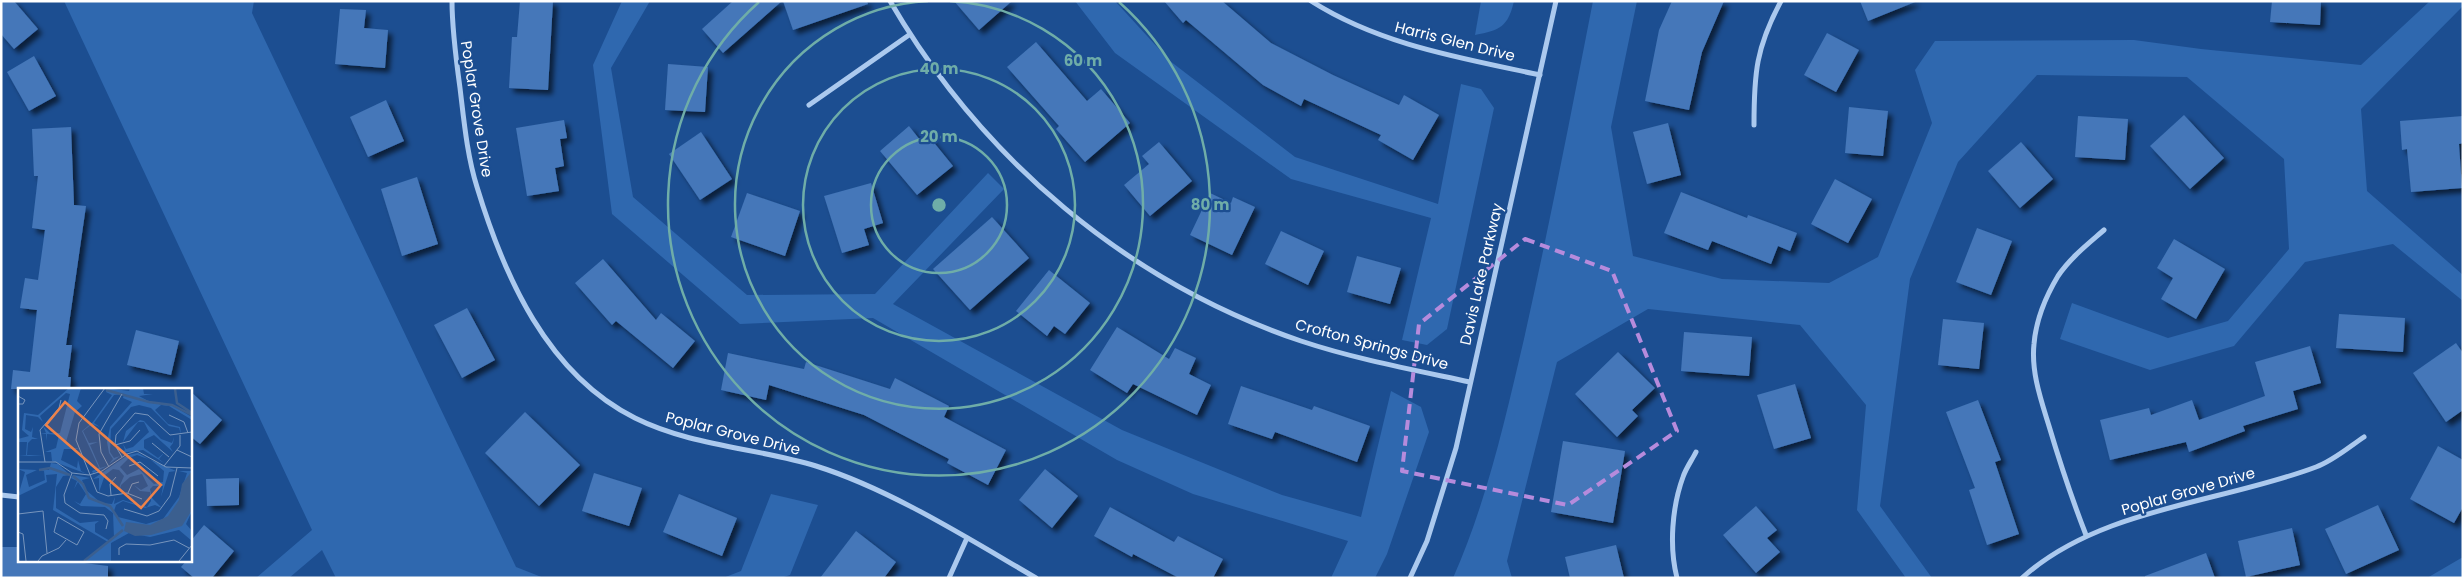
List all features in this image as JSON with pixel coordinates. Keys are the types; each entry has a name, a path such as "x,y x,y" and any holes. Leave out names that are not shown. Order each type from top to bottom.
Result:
{"street":[{"name":"Poplar Grove Drive","path":"452,1 454,38 466,136 477,186 510,276 522,300 535,324 574,374 598,396 635,418 672,433 816,466 871,487 967,538 1036,578"},
{"name":"Crofton Springs Drive","path":"890,1 909,35 952,95 984,132 1027,176 1073,216 1161,277 1220,308 1301,341 1366,359 1470,382"},
{"name":"Harris Glen Drive","path":"1312,1 1368,31 1418,48 1540,75"},
{"name":"Davis Lake Parkway","path":"1410,578 1427,541 1456,448 1556,1"},
{"path":"1754,124 1754,76 1758,56 1766,29 1781,1"},
{"path":"809,105 909,35"},
{"path":"2086,535 2065,479 2044,409 2035,375 2034,345 2038,320 2047,296 2059,274 2073,257 2104,230"},
{"name":"Poplar Grove Drive","path":"2022,578 2050,556 2086,535 2317,467 2364,437"},
{"path":"1677,578 1673,546 1673,520 1683,477 1696,452"},
{"path":"1,495 18,497"},
{"path":"949,578 967,538"}],"highlighted area":[{"path":"1525,239 1612,271 1677,431 1568,505 1402,471 1419,324"}],"shaded area":[{"path":"64,1 254,1 252,13 516,567 544,578 336,578 322,550 289,578 256,578 312,530"},
{"path":"622,1 650,1 611,68 633,197 747,295 875,294 988,173 1004,189 893,304 1122,430 1282,495 1361,517 1391,391 1421,407 1429,432 1387,554 1375,578 1331,578 1348,541 1193,494 1117,460 873,318 740,324 612,214 593,65"},
{"path":"1075,1 1115,1 1170,61 1295,157 1438,204 1461,84 1481,89 1494,108 1447,329 1427,345 1402,340 1431,218 1291,179 1115,53"},
{"path":"1481,1 1514,1 1509,17 1502,26 1475,35"},
{"path":"1593,1 1637,1 1611,127 1633,256 1722,279 1829,283 1878,257 1932,123 1915,70 1935,41 2134,40 2201,49 2361,65 2430,1 2463,1 2463,6 2361,109 2367,191 2463,275 2463,301 2393,244 2305,262 2234,346 2150,370 2060,339 2072,303 2168,338 2228,321 2289,249 2284,159 2187,77 2037,75 1958,162 1910,279 1880,506 1932,578 1906,578 1857,510 1866,405 1800,325 1648,309 1557,362 1507,561 1512,578 1453,578 1476,520 1510,400 1542,255"},
{"path":"771,494 818,505 790,575 781,578 723,578 741,571"},
{"path":"2463,557 2463,578 2427,578"}],"building":[{"path":"1,1 14,1 38,29 14,49 1,34"},
{"path":"520,1 553,1 548,90 509,88 512,37 517,37"},
{"path":"733,1 782,1 723,53 702,29"},
{"path":"783,1 867,1 868,4 793,30"},
{"path":"954,1 1012,1 979,30"},
{"path":"1164,1 1222,1 1271,43 1333,75 1399,105 1404,95 1439,115 1413,160 1378,140 1381,135 1304,99 1301,106 1263,85 1186,20 1183,23"},
{"path":"1672,1 1724,1 1702,52 1689,110 1645,101 1659,30"},
{"path":"1860,1 1915,1 1915,2 1868,21"},
{"path":"2272,1 2321,1 2320,25 2270,22"},
{"path":"340,9 366,10 364,28 388,30 385,68 335,64"},
{"path":"1827,33 1859,50 1836,92 1804,75"},
{"path":"1036,42 1087,101 1101,89 1130,123 1085,162 1056,129 1059,126 1007,67"},
{"path":"34,56 56,96 29,111 7,72"},
{"path":"668,64 708,67 705,112 665,110"},
{"path":"386,100 404,141 368,157 350,117"},
{"path":"1849,107 1888,111 1883,156 1845,153"},
{"path":"2184,115 2224,158 2190,189 2150,146"},
{"path":"2078,116 2128,119 2125,160 2075,157"},
{"path":"2463,116 2463,143 2459,144 2462,188 2411,192 2407,149 2402,150 2400,121"},
{"path":"564,120 567,138 560,139 564,166 555,168 559,191 527,196 516,128"},
{"path":"1668,123 1681,175 1647,184 1633,132"},
{"path":"909,126 920,140 927,134 953,166 917,195 880,151"},
{"path":"71,127 74,205 86,206 66,345 72,345 68,377 71,377 70,388 11,389 13,370 30,372 37,310 20,308 25,278 38,280 45,230 32,228 38,176 34,176 32,129"},
{"path":"701,132 732,179 700,200 669,154"},
{"path":"1159,142 1192,181 1150,216 1124,185 1149,164 1142,156"},
{"path":"2021,142 2053,179 2020,208 1988,171"},
{"path":"417,177 438,244 402,256 381,189"},
{"path":"1835,179 1872,199 1848,243 1811,224"},
{"path":"871,183 883,223 864,229 869,245 842,253 824,196"},
{"path":"1681,192 1747,218 1748,215 1797,233 1790,251 1778,246 1771,264 1712,241 1708,250 1664,233"},
{"path":"747,193 800,211 785,256 731,237"},
{"path":"1210,193 1231,203 1233,197 1255,207 1232,255 1190,235"},
{"path":"992,217 1029,258 970,310 933,269"},
{"path":"1977,228 2012,241 1991,295 1956,282"},
{"path":"1281,231 1324,251 1308,285 1265,264"},
{"path":"2174,239 2225,269 2196,319 2161,299 2173,278 2157,268"},
{"path":"1357,256 1401,268 1390,304 1347,292"},
{"path":"603,259 656,320 661,313 695,341 673,368 616,321 612,325 575,283"},
{"path":"1049,270 1090,303 1065,334 1054,326 1047,336 1016,311"},
{"path":"467,308 495,360 462,378 434,325"},
{"path":"2339,314 2405,318 2403,352 2336,348"},
{"path":"1943,319 1984,323 1979,369 1938,365"},
{"path":"1117,327 1169,359 1175,348 1196,358 1189,374 1211,385 1197,415 1133,384 1127,393 1090,370"},
{"path":"136,330 179,341 171,375 127,365"},
{"path":"1684,332 1752,337 1749,376 1681,371"},
{"path":"2456,343 2463,353 2463,410 2446,422 2413,373"},
{"path":"2310,346 2321,383 2293,391 2298,409 2243,426 2245,431 2189,452 2186,442 2110,460 2100,420 2149,408 2151,415 2192,400 2199,420 2265,396 2255,362"},
{"path":"1618,352 1655,388 1632,410 1638,416 1617,437 1575,394"},
{"path":"728,353 804,369 806,362 890,389 895,378 949,406 944,417 1006,450 988,485 947,463 949,459 864,415 769,385 766,400 721,390"},
{"path":"1795,384 1811,438 1774,449 1757,395"},
{"path":"1241,386 1312,410 1314,406 1370,426 1357,462 1275,432 1272,439 1228,424"},
{"path":"191,392 222,420 200,444 191,437"},
{"path":"1978,400 2001,460 1995,462 2019,534 1987,545 1969,490 1975,488 1946,412"},
{"path":"525,412 580,465 539,506 485,453"},
{"path":"1563,441 1625,451 1613,523 1551,512"},
{"path":"2438,446 2463,460 2463,507 2454,523 2410,499"},
{"path":"1045,469 1078,496 1052,528 1019,500"},
{"path":"594,473 642,488 629,526 582,511"},
{"path":"239,478 239,505 207,506 206,479"},
{"path":"679,494 737,518 722,556 663,532"},
{"path":"2378,505 2399,550 2346,574 2325,529"},
{"path":"1756,506 1777,530 1767,538 1780,552 1756,573 1723,535"},
{"path":"1110,507 1174,542 1178,536 1223,559 1213,578 1179,578 1133,554 1132,557 1094,536"},
{"path":"204,525 234,551 212,578 194,578 181,567 185,562 191,562 191,541"},
{"path":"2292,528 2300,565 2246,577 2238,541"},
{"path":"856,531 896,562 884,578 820,578"},
{"path":"1616,545 1624,578 1570,578 1565,557"},
{"path":"1,547 18,547 18,562 77,562 108,566 108,578 1,578"},
{"path":"2206,553 2215,578 2145,578 2145,576"}]}
